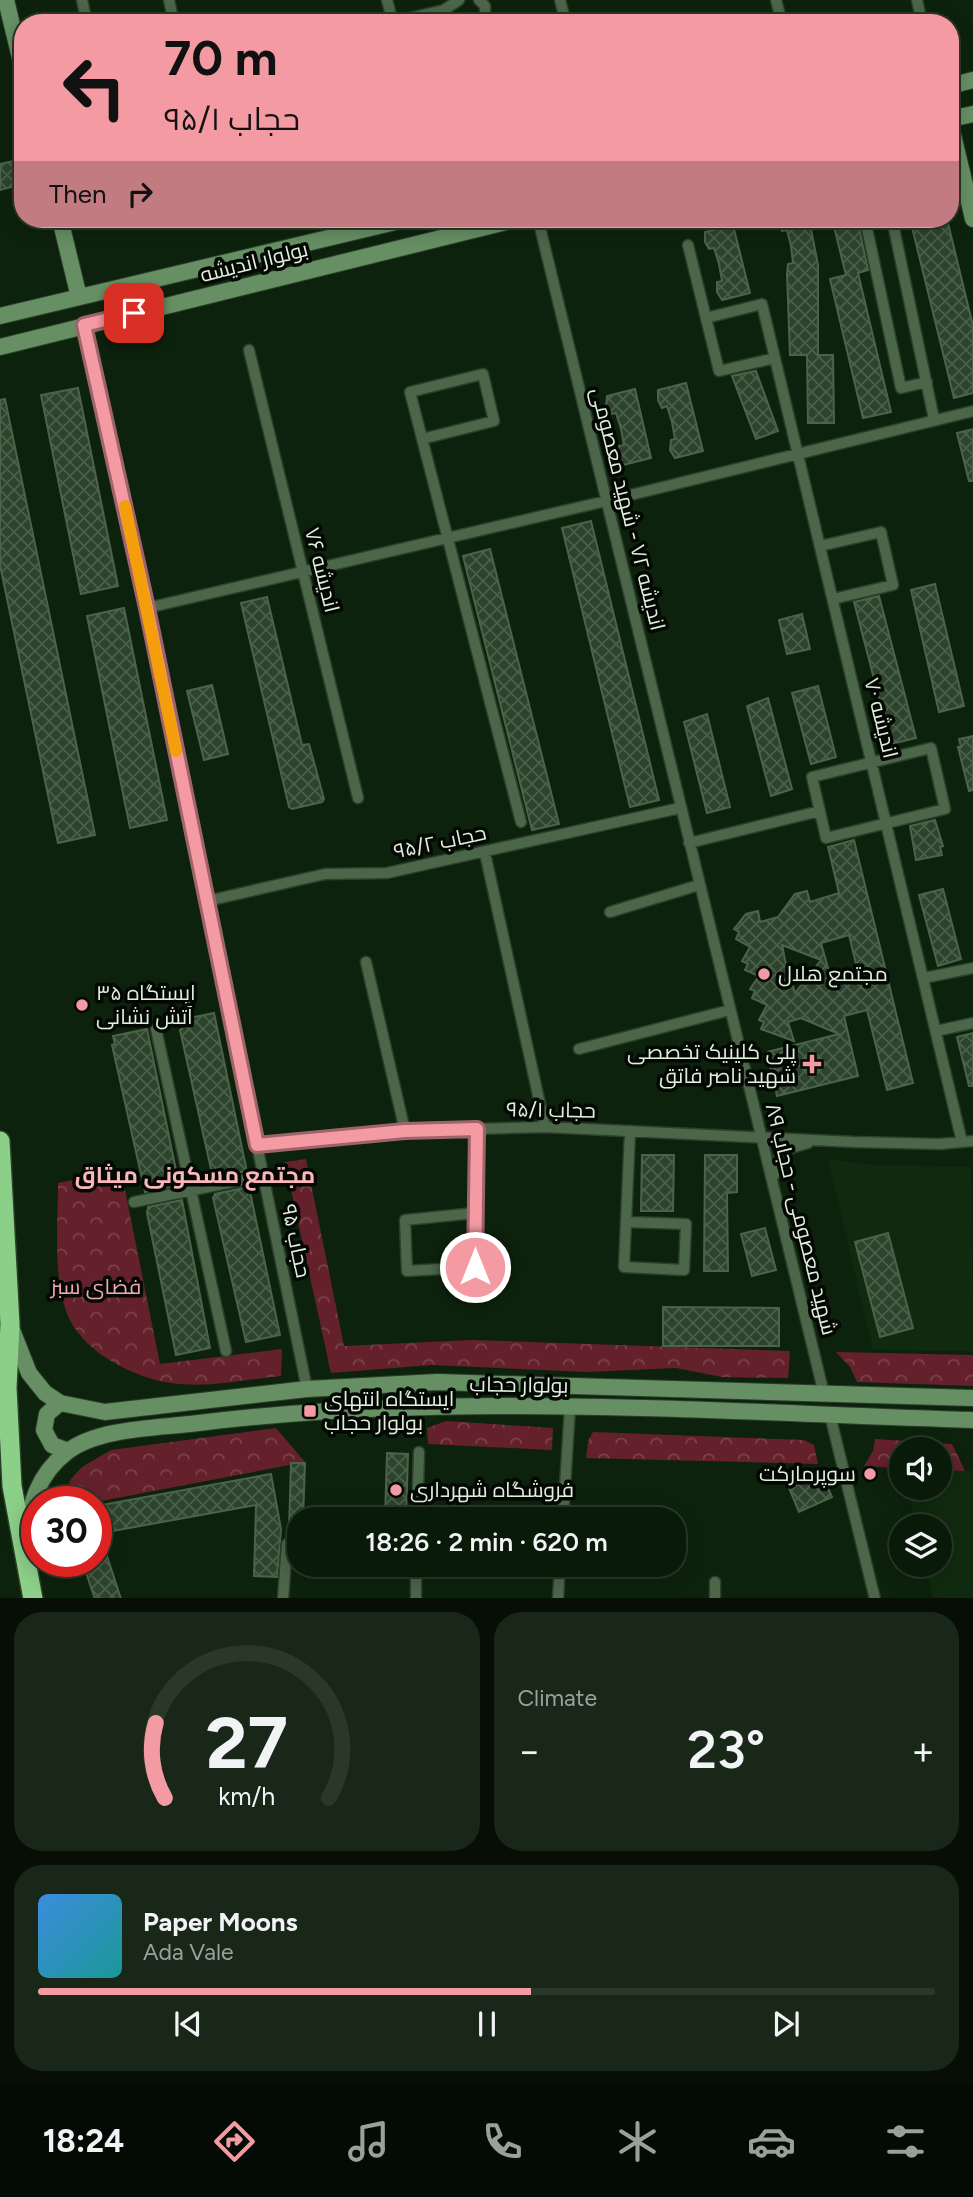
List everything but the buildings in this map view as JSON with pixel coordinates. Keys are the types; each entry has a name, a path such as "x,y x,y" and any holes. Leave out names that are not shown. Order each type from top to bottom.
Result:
{"highway":[{"path":"0,1141 10,1324 7,1388 12,1486 21,1544"},
{"path":"28,1577 33,1598"}],"main road":[{"path":"6,0 14,32"},
{"path":"959,159 973,219"},
{"path":"62,228 79,298"},
{"name":"بولوار اندیشه","path":"0,316 371,228"},
{"name":"بولوار اندیشه","path":"0,347 481,228"},
{"path":"10,1324 29,1373 45,1393 60,1403 47,1413 44,1430 52,1445 68,1451"},
{"name":"بولوار حجاب","path":"60,1403 105,1412 307,1389 437,1382 973,1398"},
{"path":"824,1394 830,1415"},
{"name":"بولوار حجاب","path":"39,1486 46,1474 68,1451 110,1434 270,1414 440,1405 973,1420"}],"street":[{"path":"427,14 444,10 459,0"},
{"name":"اندیشه ۷۲ - شهید معصومی","path":"540,228 680,808"},
{"path":"867,228 901,388 927,382"},
{"path":"894,228 934,419"},
{"path":"688,245 719,371 775,358"},
{"name":"اندیشه ۷۰","path":"706,318 762,304 936,1031 968,1141"},
{"name":"حجاب ۹۵","path":"84,325 147,608 307,1389"},
{"name":"اندیشه ۷۶","path":"249,350 358,798"},
{"path":"422,439 494,421 483,374 410,392 446,539 520,822"},
{"path":"147,608 606,501 973,411"},
{"path":"820,546 881,532 893,585 833,599"},
{"path":"931,748 945,809 826,838 812,777 872,762 931,748"},
{"name":"شهید معصومی - حجاب ۸۹","path":"680,808 824,1394"},
{"name":"حجاب ۹۵/۲","path":"207,901 325,874 387,873 680,808"},
{"path":"689,843 820,811"},
{"path":"485,853 545,1127"},
{"path":"610,912 699,885"},
{"path":"366,962 405,1131"},
{"path":"924,978 973,968"},
{"path":"579,1049 730,1010"},
{"path":"936,1031 973,1023"},
{"path":"156,1030 226,1351"},
{"name":"حجاب ۹۵/۱","path":"257,1145 405,1131 545,1127 761,1135 822,1140"},
{"path":"475,1213 405,1220 407,1271 475,1267 477,1129"},
{"path":"626,1222 686,1224 684,1270 624,1267 630,1131"},
{"path":"774,1188 775,1166 781,1151 822,1140 968,1141"},
{"path":"134,1202 263,1176"},
{"path":"564,1507 570,1407"},
{"path":"830,1415 875,1598"},
{"path":"417,1507 419,1452"},
{"path":"283,1598 287,1544"},
{"path":"415,1598 416,1577"},
{"path":"558,1598 559,1577"},
{"path":"715,1598 716,1582"}],"shaded area":[{"path":"828,1159 874,1165 971,1167 973,1351 873,1350"},
{"path":"952,1470 973,1471 973,1598 933,1598 928,1577 952,1577 952,1514 913,1514 910,1500 952,1500"}],"green space":[{"path":"306,1159 344,1346 472,1340 790,1351 788,1378 722,1377 676,1368 586,1372 431,1365 331,1373 285,1162"},
{"name":"فضای سبز","path":"121,1170 160,1364 282,1349 281,1376 194,1385 154,1380 111,1361 94,1349 78,1332 64,1306 58,1272 58,1183"},
{"path":"836,1352 973,1355 973,1386 857,1382 850,1367"},
{"path":"446,1421 553,1428 552,1450 428,1444 427,1428"},
{"path":"276,1428 305,1462 112,1499 112,1486 68,1486 82,1467 111,1450"},
{"path":"593,1432 804,1440 814,1445 818,1464 586,1458 588,1441"},
{"path":"875,1439 889,1440 889,1467 864,1466 873,1451"},
{"path":"952,1444 965,1471 952,1470"}],"slow traffic":[{"path":"125,506 176,751"}],"place":[{"name":"مجتمع هلال","path":"764,974"},
{"name":"ایستگاه ۳۵ آتش نشانی","path":"82,1005"},
{"name":"پلی کلینیک تخصصی شهید ناصر فاتق","path":"812,1064"},
{"name":"ایستگاه انتهای بولوار حجاب","path":"310,1411"},
{"name":"سوپرمارکت","path":"870,1474"},
{"name":"فروشگاه شهرداری","path":"396,1490"}],"district":[{"name":"مجتمع مسکونی میثاق","path":"195,1175"}],"route":[{"path":"134,313 84,325 147,608 257,1145 405,1131 477,1129 475,1267"}]}
